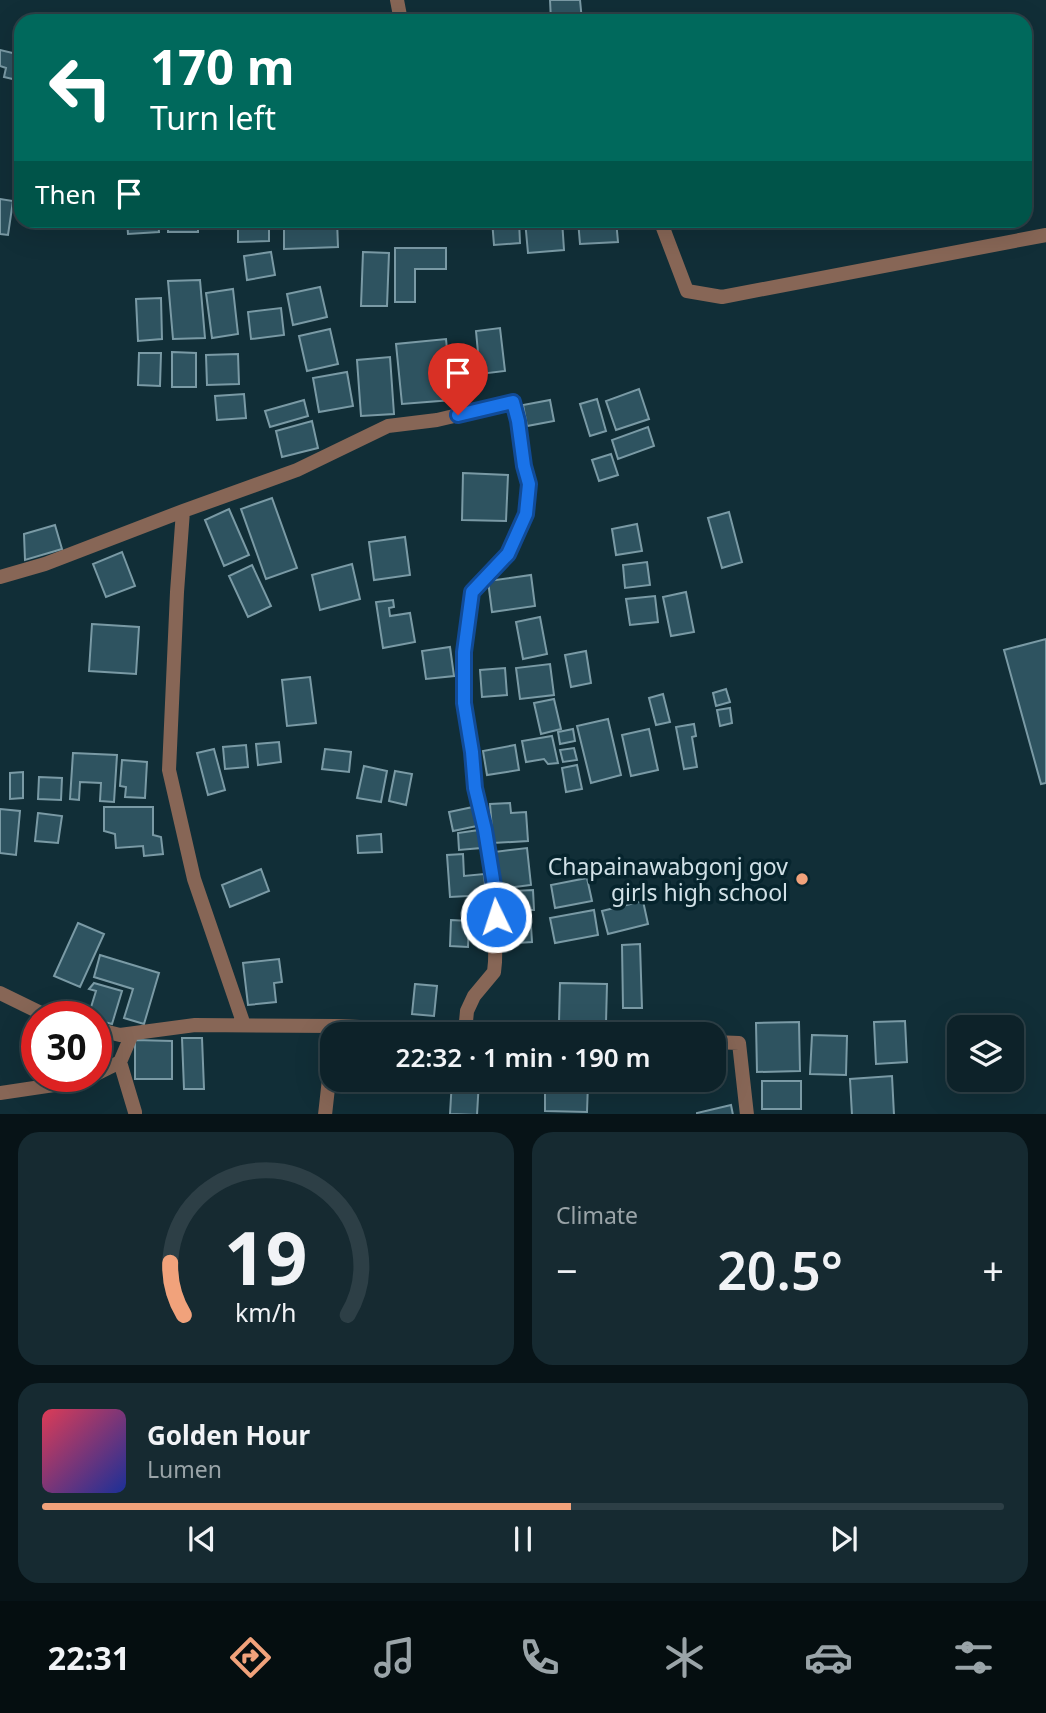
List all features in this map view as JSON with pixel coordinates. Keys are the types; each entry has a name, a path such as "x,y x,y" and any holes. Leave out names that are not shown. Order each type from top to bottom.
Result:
{"street":[{"path":"663,228 687,291 722,296 1046,235"},
{"path":"0,578 45,564 297,470 388,426 437,420 513,402 529,484 526,514 508,554 472,592 464,652 464,703 475,788 495,892 496,917 494,972 474,996 467,1011 466,1022"},
{"path":"183,511 169,770 194,879 244,1025"},
{"path":"0,993 21,1003"},
{"path":"112,1033 132,1034 195,1025 320,1029"},
{"path":"132,1034 120,1062 135,1114"},
{"path":"726,1042 739,1043 747,1114"},
{"path":"112,1066 120,1062"},
{"path":"0,1093 21,1090"},
{"path":"324,1114 327,1092"}],"building":[{"path":"550,0 580,0 581,14 551,14"},
{"path":"0,50 14,53 14,79 4,77 6,68 0,66"},
{"path":"0,199 13,201 8,235 0,234"},
{"path":"128,228 159,228 159,232 128,234"},
{"path":"168,228 198,228 198,232 168,232"},
{"path":"238,228 269,228 269,241 238,242"},
{"path":"284,228 337,228 338,247 284,249"},
{"path":"493,228 519,228 520,243 494,245"},
{"path":"526,228 563,228 564,250 528,253"},
{"path":"579,228 617,228 618,242 580,244"},
{"path":"395,248 446,248 446,269 415,269 415,302 395,302"},
{"path":"271,252 275,275 247,280 244,256"},
{"path":"363,252 389,253 387,306 361,306"},
{"path":"200,280 205,338 173,339 168,281"},
{"path":"320,287 327,317 293,325 287,294"},
{"path":"233,289 238,334 212,338 206,293"},
{"path":"161,298 162,339 138,341 136,299"},
{"path":"281,308 284,335 251,339 248,312"},
{"path":"500,328 505,371 480,374 476,331"},
{"path":"330,329 338,364 307,371 299,336"},
{"path":"446,339 452,400 402,404 396,344"},
{"path":"172,352 196,353 196,387 172,387"},
{"path":"139,353 161,353 160,386 138,385"},
{"path":"238,354 239,384 207,385 206,355"},
{"path":"390,357 394,414 361,416 357,360"},
{"path":"347,372 353,406 319,412 313,378"},
{"path":"639,389 649,419 616,430 606,401"},
{"path":"244,394 246,418 217,420 215,396"},
{"path":"597,399 606,431 590,436 580,404"},
{"path":"304,400 308,416 270,427 265,411"},
{"path":"550,400 554,421 527,426 523,405"},
{"path":"312,421 318,448 282,457 276,431"},
{"path":"648,427 654,446 618,459 612,440"},
{"path":"611,454 618,475 599,481 592,460"},
{"path":"463,473 508,475 506,521 462,520"},
{"path":"272,498 297,568 266,579 241,509"},
{"path":"229,509 249,555 224,566 205,520"},
{"path":"729,512 742,562 722,568 708,518"},
{"path":"637,524 642,551 616,555 612,529"},
{"path":"55,525 62,549 25,560 24,534"},
{"path":"405,537 410,575 374,580 369,542"},
{"path":"122,552 135,586 106,597 93,564"},
{"path":"647,562 650,585 625,588 623,565"},
{"path":"352,564 360,599 320,610 312,575"},
{"path":"252,565 271,606 248,617 229,576"},
{"path":"531,575 535,606 492,612 488,581"},
{"path":"686,592 694,632 671,636 663,597"},
{"path":"655,596 658,622 630,625 626,599"},
{"path":"393,600 394,607 389,608 390,616 410,613 415,642 383,648 376,602"},
{"path":"540,617 547,654 523,659 516,622"},
{"path":"92,624 139,627 136,674 89,671"},
{"path":"1046,639 1046,783 1041,784 1004,650"},
{"path":"450,647 454,676 426,679 422,651"},
{"path":"586,651 591,683 571,687 565,655"},
{"path":"550,664 554,695 520,699 516,668"},
{"path":"505,668 507,695 482,697 480,670"},
{"path":"310,677 316,723 287,726 282,680"},
{"path":"726,689 730,702 716,706 713,693"},
{"path":"663,694 670,722 656,725 649,698"},
{"path":"554,699 561,729 541,734 534,703"},
{"path":"730,708 732,723 720,726 717,710"},
{"path":"608,719 621,775 591,783 577,726"},
{"path":"694,724 696,736 692,737 697,767 684,769 676,727"},
{"path":"573,729 575,741 560,744 558,732"},
{"path":"649,729 658,770 631,776 622,735"},
{"path":"552,736 558,763 548,764 544,759 526,762 522,741"},
{"path":"279,742 281,762 258,765 256,744"},
{"path":"246,745 248,767 225,769 223,747"},
{"path":"515,745 519,770 487,775 483,751"},
{"path":"574,748 577,760 563,762 560,750"},
{"path":"214,749 225,790 208,795 197,753"},
{"path":"325,749 351,752 349,772 322,769"},
{"path":"73,753 117,755 114,802 100,801 101,783 80,782 79,800 70,799"},
{"path":"122,760 147,762 145,798 125,797 126,787 120,786"},
{"path":"577,765 582,789 566,792 562,768"},
{"path":"364,766 387,771 381,802 357,798"},
{"path":"395,771 412,774 406,805 389,801"},
{"path":"23,772 23,798 10,799 10,773"},
{"path":"39,777 62,778 61,800 38,799"},
{"path":"510,803 511,813 526,812 528,841 493,843 490,804"},
{"path":"104,807 153,807 153,835 161,837 163,854 144,856 143,846 116,848 115,834 104,831"},
{"path":"473,807 477,826 453,831 449,812"},
{"path":"0,809 20,811 16,855 0,853"},
{"path":"38,813 62,816 58,843 35,841"},
{"path":"479,830 481,848 459,850 458,833"},
{"path":"381,834 382,852 358,853 357,836"},
{"path":"527,848 531,885 499,889 494,852"},
{"path":"463,854 464,876 484,874 486,895 450,897 447,855"},
{"path":"261,869 269,891 230,907 222,885"},
{"path":"587,878 592,901 555,908 551,885"},
{"path":"533,890 534,910 530,910 532,942 499,944 495,892"},
{"path":"643,901 648,924 608,934 602,911"},
{"path":"594,910 598,935 555,943 550,918"},
{"path":"451,920 469,921 468,947 450,946"},
{"path":"78,923 104,934 80,987 54,976"},
{"path":"640,944 642,1008 623,1008 622,945"},
{"path":"100,955 159,973 144,1024 124,1018 133,989 94,977"},
{"path":"279,959 282,982 274,983 276,1002 248,1005 243,963"},
{"path":"94,983 122,991 112,1024 112,1001 93,1001 96,991 89,989"},
{"path":"560,983 607,984 606,1022 559,1022"},
{"path":"415,984 437,986 434,1016 412,1014"},
{"path":"905,1021 907,1062 876,1064 874,1022"},
{"path":"799,1022 800,1071 757,1072 756,1023"},
{"path":"812,1035 847,1036 846,1075 810,1074"},
{"path":"182,1038 202,1038 204,1089 184,1089"},
{"path":"135,1040 172,1041 172,1079 135,1079"},
{"path":"892,1076 894,1114 852,1114 850,1079"},
{"path":"762,1081 801,1081 801,1109 762,1109"},
{"path":"451,1092 478,1092 477,1114 450,1114"},
{"path":"545,1092 588,1092 587,1112 545,1111"},
{"path":"731,1105 733,1114 697,1114"}],"place":[{"name":"Chapainawabgonj gov girls high school","path":"802,879"}],"route":[{"path":"458,415 513,402 529,484 526,514 508,554 472,592 464,652 464,703 475,788 495,892 496,917"}]}
